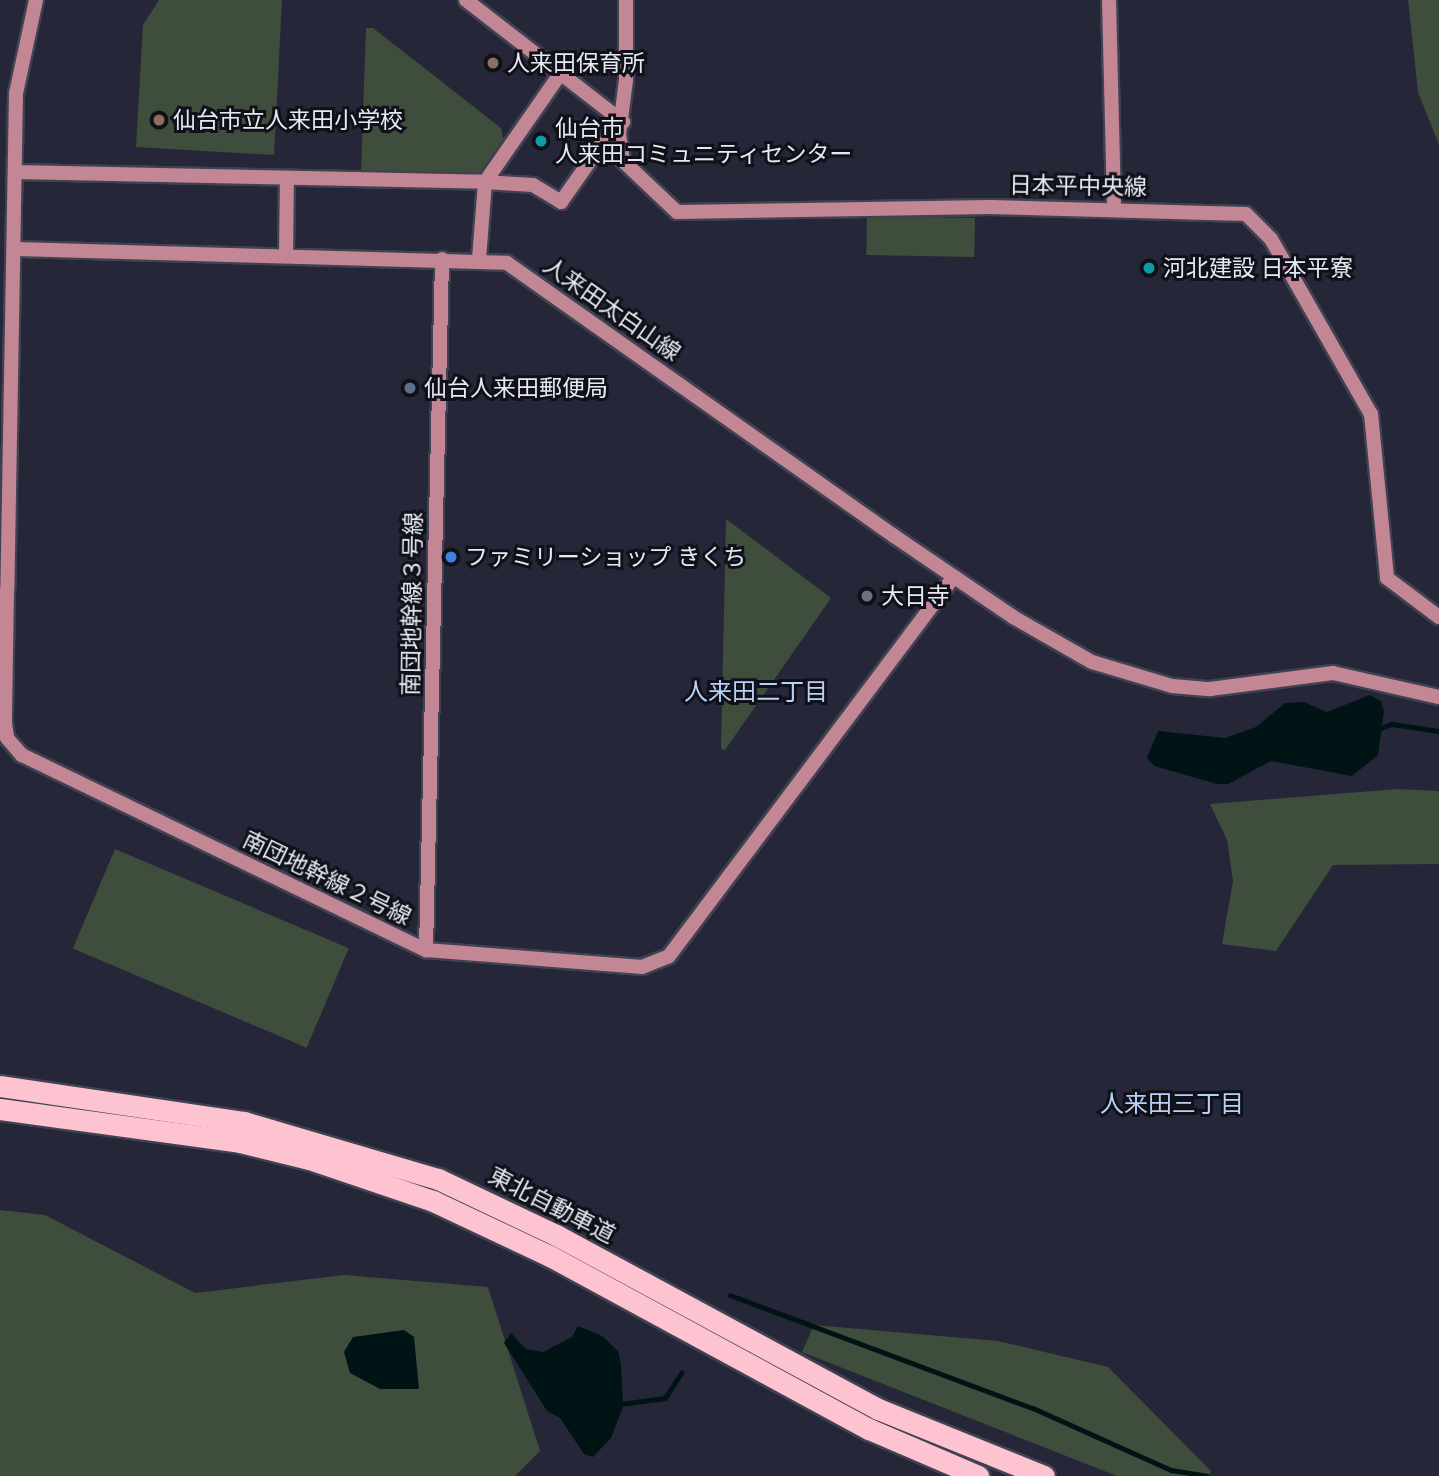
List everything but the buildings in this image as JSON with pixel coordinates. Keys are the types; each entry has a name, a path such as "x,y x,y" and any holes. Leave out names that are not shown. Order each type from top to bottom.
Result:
{"highway":[{"name":"東北自動車道","path":"0,1086 244,1122 438,1180 581,1248 878,1409 1044,1476"},
{"name":"東北自動車道","path":"0,1109 240,1142 309,1159 433,1201 550,1256 869,1429 978,1476"}],"street":[{"name":"南団地幹線２号線","path":"36,0 16,93 8,738 22,755 426,950 642,967 659,963 954,577"},
{"path":"15,172 485,182 533,185 561,202 601,145 621,129 560,74 466,0"},
{"name":"日本平中央線","path":"626,0 621,129 623,161 677,212 1114,207 1233,210 1246,214 1271,239 1371,414 1387,578 1439,617"},
{"path":"1109,0 1114,207"},
{"path":"479,259 485,182 560,74"},
{"path":"286,255 287,178"},
{"name":"人来田太白山線","path":"14,249 479,259 507,263 954,577 1059,645 1101,666 1172,686 1210,689 1334,673 1439,696"},
{"name":"南団地幹線３号線","path":"426,950 442,259"}],"green space":[{"path":"159,0 282,0 274,155 136,147 143,25"},
{"path":"1408,0 1439,0 1439,145 1418,92"},
{"path":"366,28 373,28 501,128 503,139 480,172 470,177 361,174"},
{"path":"867,216 975,218 974,257 866,255"},
{"path":"726,519 831,598 725,750 721,749"},
{"path":"1398,789 1439,791 1439,864 1333,865 1276,951 1222,944 1233,881 1227,840 1210,804"},
{"path":"115,849 349,948 307,1048 73,948"},
{"path":"0,1210 45,1215 195,1293 344,1275 488,1287 540,1451 515,1476 0,1476"},
{"path":"814,1325 998,1341 1108,1367 1211,1471 1209,1476 1117,1476 802,1352"}],"shaded area":[{"path":"1370,695 1381,701 1384,711 1378,755 1352,776 1271,761 1228,784 1217,784 1154,766 1147,758 1158,731 1225,738 1256,727 1285,703 1304,702 1327,712"},
{"path":"578,1326 602,1336 618,1351 621,1364 623,1407 611,1438 593,1457 584,1454 560,1418 547,1411 504,1343 511,1333 526,1349 543,1352 572,1337"},
{"path":"404,1330 414,1337 419,1389 380,1389 350,1373 344,1352 353,1337"}],"waterway":[{"path":"1378,729 1392,724 1439,731"},
{"path":"730,1295 1033,1408 1171,1470 1207,1476"},
{"path":"620,1404 665,1398 681,1373"}],"place":[{"name":"人来田保育所","path":"493,63"},
{"name":"仙台市立人来田小学校","path":"159,120"},
{"name":"仙台市 人来田コミュニティセンター","path":"541,141"},
{"name":"河北建設 日本平寮","path":"1149,268"},
{"name":"仙台人来田郵便局","path":"410,388"},
{"name":"ファミリーショップ きくち","path":"451,557"},
{"name":"大日寺","path":"867,596"}],"district":[{"name":"人来田二丁目","path":"756,693"},
{"name":"人来田三丁目","path":"1172,1105"}]}
